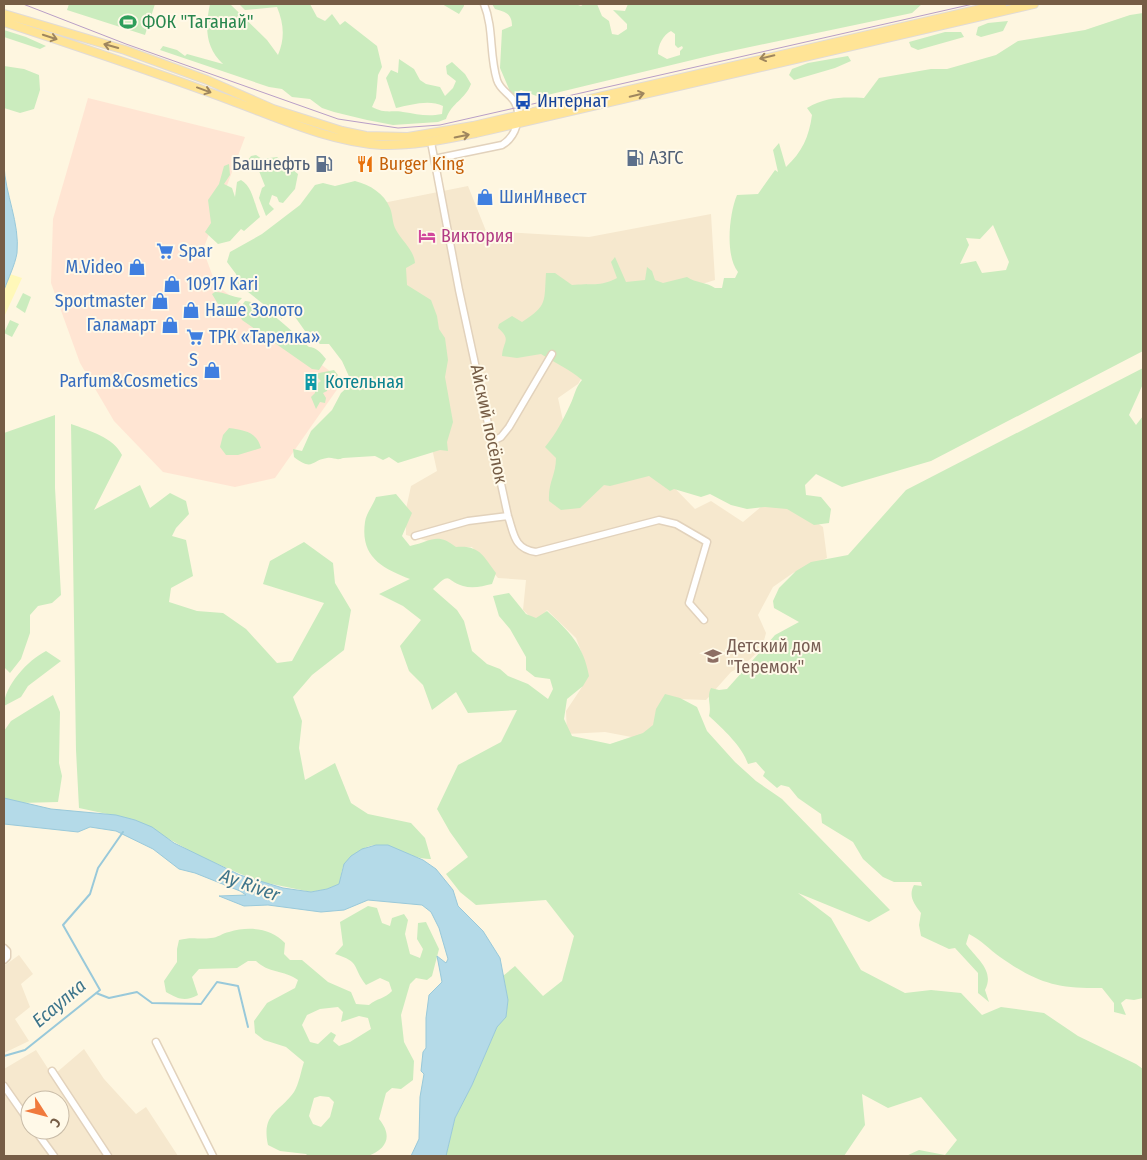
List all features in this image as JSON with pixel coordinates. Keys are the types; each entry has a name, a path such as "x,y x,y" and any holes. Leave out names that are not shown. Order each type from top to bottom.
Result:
{"main road":[{"path":"4,22 135,65 272,116 338,137 383,144 431,142 1002,4"},
{"path":"974,10 1034,4"},
{"path":"4,14 141,56 207,80 273,109 342,131 366,136 408,137 465,127 517,122"},
{"path":"135,65 141,56"}],"street":[{"path":"434,159 502,145 508,142 517,122 514,100 497,81 492,28 484,4"},
{"name":"Айский посёлок","path":"431,142 459,290 494,441 508,516 519,545 524,551 536,552 659,520 676,524 707,542 689,603 704,620"},
{"path":"494,441 501,437 509,427 552,354"},
{"path":"416,536 468,522 508,516"},
{"path":"4,948 7,951 7,958 4,960"},
{"path":"156,1042 213,1156"},
{"path":"52,1071 108,1156"},
{"path":"4,1086 20,1109"},
{"path":"42,1140 54,1156"}],"shaded area":[{"path":"88,98 245,137 203,250 216,285 343,381 275,478 235,487 163,472 114,421 80,363 51,283 53,219"},
{"path":"468,186 486,231 589,237 711,214 715,280 676,292 590,364 578,384 558,398 577,484 658,471 695,509 711,501 743,522 768,501 803,513 823,527 827,558 793,573 773,587 758,615 766,633 762,648 745,664 731,672 706,700 678,699 663,732 642,739 605,732 567,734 566,711 582,687 585,662 576,638 547,610 537,623 523,610 526,580 498,578 472,547 454,548 406,535 406,509 411,486 437,471 378,204"},
{"path":"19,955 33,974 21,984 30,1007 15,1019 29,1041 4,1053 4,966"},
{"path":"84,1049 104,1079 136,1114 146,1107 178,1156 111,1156 70,1094 70,1090 67,1090 56,1073"},
{"path":"36,1050 62,1090 20,1090 20,1103 4,1081 4,1069"},
{"path":"4,1093 20,1116 20,1140 37,1140 49,1156 4,1156"},
{"path":"70,1103 106,1156 59,1156 47,1140 70,1140"}],"green space":[{"name":"ФОК \"Таганай\"","path":"69,4 155,4 145,35 67,10"},
{"path":"210,4 230,4 267,40 278,55 283,31 277,7 245,10 239,4 310,4 317,17 325,21 332,14 340,25 345,21 377,46 382,67 378,75 376,98 372,107 381,110 427,115 442,114 443,106 432,103 420,103 396,108 386,78 391,70 398,73 399,59 414,69 420,80 426,84 440,87 445,96 453,88 456,81 447,74 446,66 452,62 465,74 471,84 446,119 438,122 393,125 334,112 322,108 310,99 292,97 282,89 269,87 160,50 163,46 177,50 185,56 187,54 223,64 213,51 208,36 207,21"},
{"path":"442,4 464,4 464,6 459,14"},
{"path":"492,4 575,4 581,6 584,4 597,4 602,16 609,21 612,34 618,35 627,29 627,24 613,10 625,11 628,4 922,4 912,13 717,54 539,97 521,90 512,96 500,68 502,30 512,26 512,22 508,14 495,9","holes":["671,31 675,34 675,45 678,48 682,46 683,48 680,51 680,55 667,59 658,54 660,44 663,38"]},
{"path":"1143,13 1143,351 931,461 842,487 816,474 805,485 806,495 821,497 831,509 829,523 814,525 787,509 765,507 747,509 731,505 710,494 701,497 674,489 670,491 649,476 610,486 604,485 580,508 561,510 549,501 556,458 545,447 559,427 582,380 541,354 517,358 502,356 506,338 498,328 499,324 512,316 522,322 540,307 544,297 546,273 555,273 572,285 606,283 617,278 611,262 615,257 626,282 645,280 647,267 652,271 655,280 663,283 687,277 715,288 722,288 724,278 735,278 738,272 731,256 730,246 730,223 737,195 758,194 775,170 778,172 773,150 779,143 786,167 796,156 804,144 811,123 812,115 807,108 834,98 864,98 879,78 931,69 947,69 996,55 1018,41 1085,30 1130,15","holes":["993,225 1009,262 1006,270 982,273 976,261 960,264 969,245 966,238 980,239"]},
{"path":"1008,21 1003,31 981,37 976,35 978,27 988,23"},
{"path":"4,30 46,46 40,49 4,37"},
{"path":"945,32 961,32 964,37 918,50 911,47 909,42"},
{"path":"848,56 851,61 835,68 794,80 789,75 792,69 808,63"},
{"path":"4,66 24,69 39,75 40,90 34,109 20,113 4,108"},
{"path":"256,155 262,159 277,157 298,174 295,189 283,203 279,202 277,197 272,195 269,204 274,209 266,216 259,198 262,188 265,186 259,171 255,170 248,160 251,156"},
{"path":"229,164 230,175 224,184 232,188 235,197 237,182 241,180 245,183 251,191 260,217 244,231 241,229 230,241 218,244 205,232 211,223 208,200 219,184 224,166"},
{"path":"355,181 371,187 384,198 390,208 396,230 414,258 415,263 406,268 407,285 431,300 437,316 439,329 445,338 448,360 445,377 453,422 447,442 448,451 440,450 398,463 389,457 383,460 375,456 327,458 312,464 305,464 294,457 293,449 302,451 311,431 332,410 341,393 352,383 342,361 329,344 320,344 305,331 293,314 283,315 282,319 238,284 236,274 227,262 230,252 262,234 300,205 315,185 323,183 335,186"},
{"path":"215,292 242,298 229,312 218,304 212,294"},
{"path":"23,293 31,297 25,313 16,307"},
{"path":"245,301 252,302 269,312 309,347 314,348 320,353 326,359 319,370 312,369 242,320 238,311"},
{"path":"10,320 19,324 12,337 4,333"},
{"path":"1143,368 1143,384 1129,415 1136,425 1143,416 1143,998 1126,999 1121,1003 1126,1015 1114,1012 1114,1003 1102,988 1072,987 1048,983 1013,966 969,934 966,944 983,966 988,977 985,990 989,1002 978,993 978,973 955,948 949,949 921,936 919,925 921,913 914,903 912,889 914,885 922,886 921,882 894,882 883,877 863,859 853,842 822,823 821,814 798,798 789,787 781,785 777,788 763,776 765,772 756,762 748,764 737,744 709,716 710,692 711,688 727,689 775,635 799,622 774,608 773,601 779,588 796,571 811,562 848,555 906,490"},
{"path":"334,370 338,375 331,384 329,383 327,391 323,393 326,398 325,403 320,402 316,409 311,397 315,393 315,385 321,381 314,374"},
{"path":"55,415 55,488 61,595 52,603 38,606 30,615 30,633 21,659 10,673 4,667 4,433"},
{"path":"71,424 107,439 122,455 94,510 140,485 150,508 170,493 186,501 189,514 176,528 172,536 186,540 193,576 171,588 169,602 197,611 223,613 246,629 277,663 292,661 324,603 263,584 270,561 304,542 333,563 335,583 351,610 344,650 312,675 293,697 302,721 299,748 305,780 335,763 351,803 368,814 411,823 425,838 431,859 375,845 356,854 345,864 339,884 327,889 311,892 257,881 201,857 135,820 79,808 76,750"},
{"path":"229,428 245,431 253,435 261,448 238,455 226,455 220,447 223,435"},
{"path":"396,494 412,513 402,536 410,546 439,539 449,542 456,547 471,548 484,557 496,573 492,584 467,587 446,578 433,589 457,610 464,621 472,651 487,664 500,669 508,676 528,684 548,699 553,689 550,679 535,677 526,670 526,657 510,629 499,616 493,596 509,593 526,614 536,618 547,611 569,632 587,665 589,676 583,686 567,699 564,719 572,736 610,744 643,733 653,725 656,709 665,694 680,698 697,707 707,731 735,762 756,781 782,799 890,910 869,922 798,893 831,918 861,970 905,993 931,990 961,993 982,1015 1001,1007 1044,1013 1078,1036 1136,1064 1143,1069 1143,1156 906,1156 919,1150 945,1155 957,1140 921,1097 888,1108 862,1094 865,1125 844,1156 446,1156 455,1118 472,1085 497,1027 506,1016 508,1000 503,976 515,966 543,996 562,981 574,936 546,900 476,905 460,892 446,874 468,857 450,832 437,809 458,765 501,742 517,710 468,713 456,692 432,710 423,685 409,671 400,646 421,620 403,606 379,594 410,579 390,570 375,560 366,544 364,534 365,522 376,497"},
{"path":"46,651 61,661 28,686 21,697 4,706 8,690 18,674"},
{"path":"53,695 60,712 59,763 62,776 58,802 20,803 4,798 4,731 11,721"},
{"path":"368,906 377,908 382,923 390,926 392,918 404,914 408,920 405,934 410,954 420,958 423,949 417,939 418,923 426,922 439,949 432,976 427,980 416,978 410,984 401,1015 404,1042 414,1061 413,1080 401,1089 392,1088 386,1093 379,1119 387,1136 384,1146 375,1153 368,1156 308,1156 306,1154 280,1151 268,1145 267,1126 269,1119 294,1092 304,1062 286,1047 264,1040 255,1033 254,1021 267,1003 295,988 298,980 287,974 266,968 256,961 248,961 237,968 199,969 192,977 198,995 185,999 166,992 164,981 177,962 179,940 213,938 237,930 252,929 273,934 285,943 284,954 290,960 302,960 328,982 351,992 356,1004 369,1005 387,996 392,991 389,982 380,978 366,985 353,963 335,954 343,945 340,922","holes":["338,1007 343,1012 341,1022 359,1016 368,1018 371,1029 350,1042 339,1046 333,1041 336,1035 331,1032 318,1044 310,1042 302,1025 307,1015 320,1009","320,1096 329,1097 334,1102 330,1117 321,1127 313,1124 309,1116 314,1098"]}],"sand":[{"path":"10,274 22,278 4,317 4,290"}],"water":[{"path":"4,165 16,231 17,253 4,290"},
{"name":"Ay River","path":"4,798 51,809 116,815 135,820 152,827 174,843 240,875 283,888 311,892 327,889 339,884 344,864 351,856 362,849 376,845 388,845 423,860 436,869 453,890 458,906 483,931 500,958 508,1000 506,1017 497,1027 472,1085 455,1118 446,1156 411,1156 419,1139 420,1097 424,1074 421,1071 423,1052 426,1048 426,1018 429,995 442,982 437,956 446,963 448,959 439,928 431,912 422,905 368,900 344,910 321,912 268,905 244,906 219,896 246,895 240,891 195,873 179,869 153,849 116,831 90,827 78,832 4,824"}],"waterway":[{"name":"Есаулка","path":"4,1056 25,1050 100,990 63,925 90,894 98,868 123,832"},
{"path":"96,993 109,998 137,992 152,1003 201,1004 217,982 238,986 248,1027"}],"tram line":[{"path":"23,4 126,44 338,119 398,128 440,125 973,4"}],"place":[{"name":"ФОК \"Таганай\"","path":"128,22"},
{"name":"Интернат","path":"523,101"},
{"name":"АЗГС","path":"635,158"},
{"name":"Башнефть","path":"324,164"},
{"name":"Burger King","path":"365,164"},
{"name":"ШинИнвест","path":"485,197"},
{"name":"Виктория","path":"427,236"},
{"name":"Spar","path":"165,251"},
{"name":"M.Video","path":"137,267"},
{"name":"10917 Kari","path":"172,284"},
{"name":"Sportmaster","path":"160,301"},
{"name":"Наше Золото","path":"191,310"},
{"name":"Галамарт","path":"170,325"},
{"name":"ТРК «Тарелка»","path":"195,337"},
{"name":"S Parfum&Cosmetics","path":"212,370"},
{"name":"Котельная","path":"311,382"},
{"name":"Детский дом \"Теремок\"","path":"713,656"}]}
